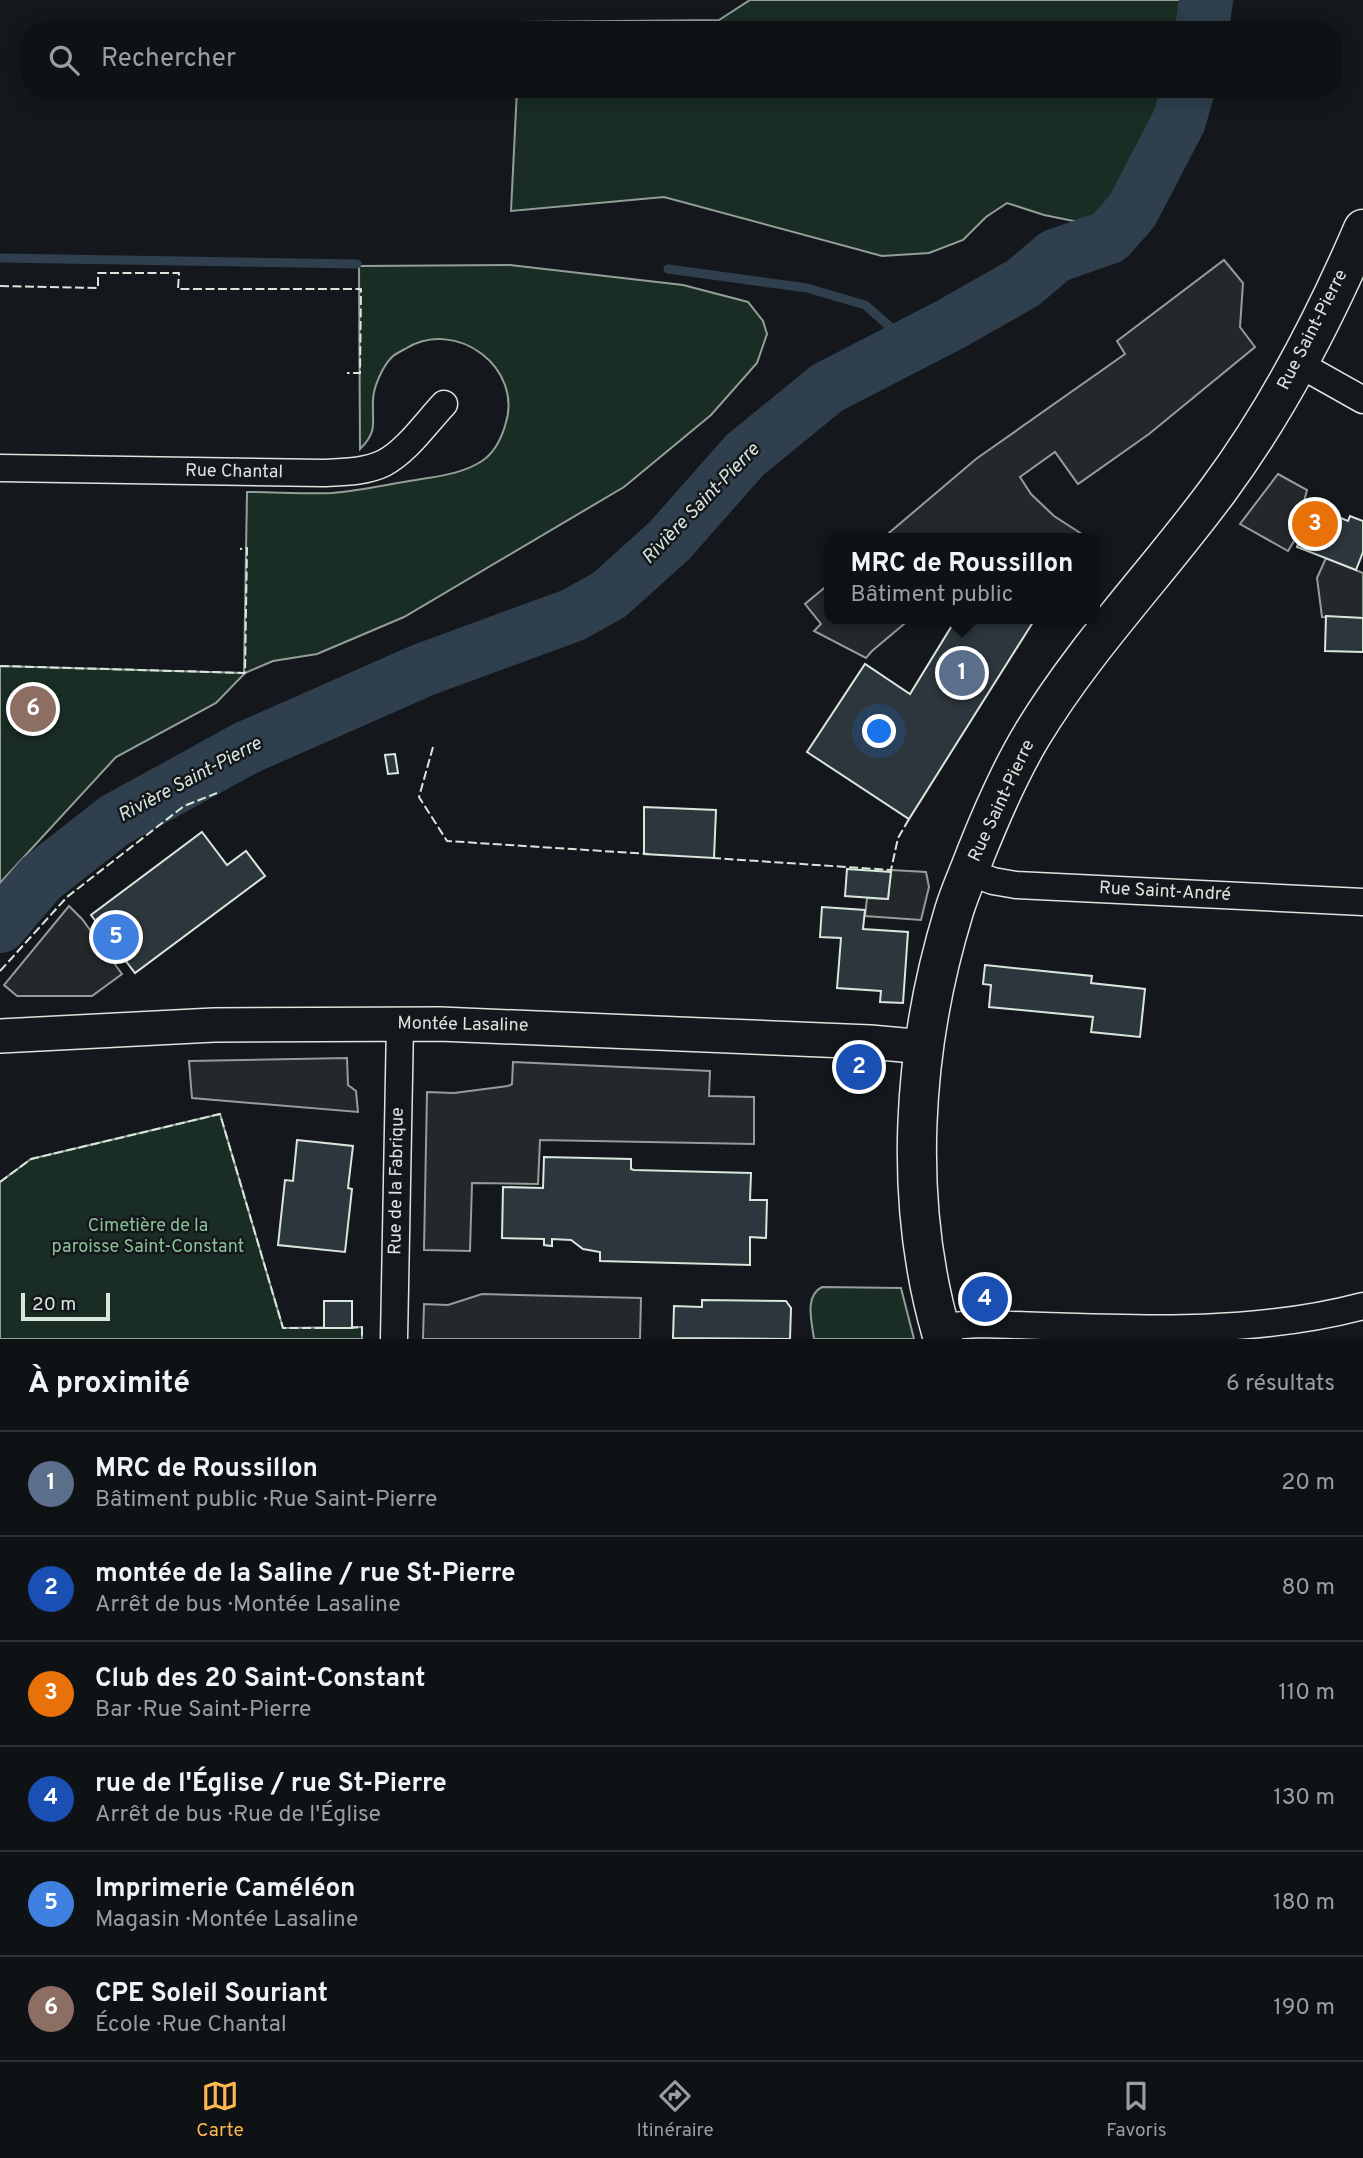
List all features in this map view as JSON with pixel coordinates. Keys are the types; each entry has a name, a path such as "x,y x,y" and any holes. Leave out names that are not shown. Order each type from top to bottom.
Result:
{"main road":[{"name":"Rue Saint-Pierre","path":"942,1334 928,1275 918,1207 918,1140 925,1047 948,935 969,872 1004,788 1046,712 1219,490 1254,439 1299,364 1363,229"}],"street":[{"path":"1299,364 1363,400"},
{"name":"Rue Chantal","path":"0,468 323,473 368,468 384,463 399,451 444,404"},
{"name":"Rue Saint-André","path":"969,872 993,881 1016,885 1363,902"},
{"name":"Montée Lasaline","path":"0,1036 214,1025 400,1024 538,1027 870,1042 925,1047"},
{"name":"Rue de la Fabrique","path":"394,1339 400,1024"},
{"path":"942,1334 951,1326 979,1324 1185,1328 1261,1325 1323,1316 1363,1306"}],"green space":[{"path":"750,0 1186,0 1182,21 620,21 719,20"},
{"path":"517,98 1160,98 1143,146 1119,193 1088,224 1044,215 1007,203 986,217 963,240 929,253 882,256 664,197 511,211"},
{"path":"510,265 683,285 748,302 763,321 767,334 757,363 711,415 624,487 404,617 317,654 273,661 245,673 216,703 116,757 0,883 0,666 244,673 247,492 332,493 450,474 486,458 505,426 509,405 505,385 496,368 482,354 464,344 445,339 425,341 396,354 385,366 373,396 372,432 360,449 359,266"},
{"name":"Cimetière de la paroisse Saint-Constant","path":"220,1114 283,1328 362,1327 362,1339 0,1339 0,1182 31,1159"},
{"path":"822,1287 901,1288 914,1339 814,1339 811,1303 816,1291"}],"shaded area":[{"path":"1224,260 1243,283 1240,327 1255,347 1149,434 1078,484 1055,452 1020,477 1031,494 1054,516 1080,533 889,533 976,459 1125,354 1117,341"},
{"path":"1278,474 1307,490 1294,541 1288,551 1240,524"},
{"path":"1326,558 1363,573 1363,618 1322,617 1317,578"},
{"path":"824,588 824,624 904,624 866,658 814,631 821,624 805,604"},
{"path":"891,870 926,872 929,887 921,920 865,916 867,898 888,899"},
{"path":"69,906 82,919 122,974 92,996 17,996 4,985"},
{"path":"347,1058 348,1085 356,1091 358,1112 192,1098 189,1061"},
{"path":"513,1062 710,1071 709,1096 754,1097 754,1144 540,1140 538,1184 472,1183 470,1251 424,1250 427,1092 454,1093 508,1086 512,1084"},
{"path":"482,1294 641,1298 640,1339 423,1339 424,1304 448,1305"}],"building":[{"path":"1313,507 1348,521 1350,516 1363,521 1363,552 1356,570 1297,547"},
{"path":"1326,616 1363,618 1363,652 1325,651"},
{"path":"953,624 1032,624 909,819 807,752 865,664 910,694"},
{"path":"395,754 398,773 388,774 385,755"},
{"path":"644,807 716,810 714,858 644,854"},
{"path":"202,832 227,865 246,851 265,876 135,973 118,951 110,957 99,943 107,936 91,915"},
{"path":"847,869 891,872 888,899 845,896"},
{"path":"822,907 865,910 863,929 908,932 903,1003 880,1002 881,991 837,988 841,938 820,937"},
{"path":"985,965 1092,976 1091,983 1145,989 1140,1037 1091,1032 1093,1017 989,1007 991,985 983,984"},
{"path":"297,1140 353,1146 348,1188 352,1189 345,1252 278,1245 285,1180 293,1181"},
{"path":"544,1157 631,1159 631,1169 634,1170 751,1173 750,1200 767,1200 766,1238 750,1237 750,1265 600,1261 600,1252 583,1249 571,1240 552,1239 552,1246 544,1245 544,1239 502,1238 503,1187 543,1188"},
{"path":"702,1300 786,1301 791,1308 790,1339 673,1338 674,1306 702,1307"},
{"path":"324,1301 352,1301 352,1328 324,1328"}],"waterway":[{"name":"Rivière Saint-Pierre","path":"1203,21 1206,0"},
{"name":"Rivière Saint-Pierre","path":"0,926 41,878 115,820 246,748 423,670 573,615 609,595 669,541 745,455 827,388 951,324 1023,283 1055,256 1109,237 1132,211 1179,121 1185,98"},
{"path":"0,258 357,264"},
{"path":"668,269 807,288 865,305 910,344"}],"fence":[{"path":"0,286 98,288 98,273 179,273 178,289 361,289 360,373 347,373"},
{"path":"0,666 245,673 247,548 240,549"},
{"path":"433,747 419,797 447,841 649,854"},
{"path":"0,971 67,897 184,806 217,793"},
{"path":"712,858 891,870 898,838 909,819"},
{"path":"0,1182 31,1159 220,1114 283,1328 328,1328"},
{"path":"349,1328 362,1327 362,1339"}],"place":[{"name":"Club des 20 Saint-Constant","path":"1315,524"},
{"name":"MRC de Roussillon","path":"962,673"},
{"name":"CPE Soleil Souriant","path":"33,709"},
{"name":"Imprimerie Caméléon","path":"116,937"},
{"name":"montée de la Saline / rue St-Pierre","path":"859,1067"},
{"name":"rue de l'Église / rue St-Pierre","path":"985,1299"}]}
